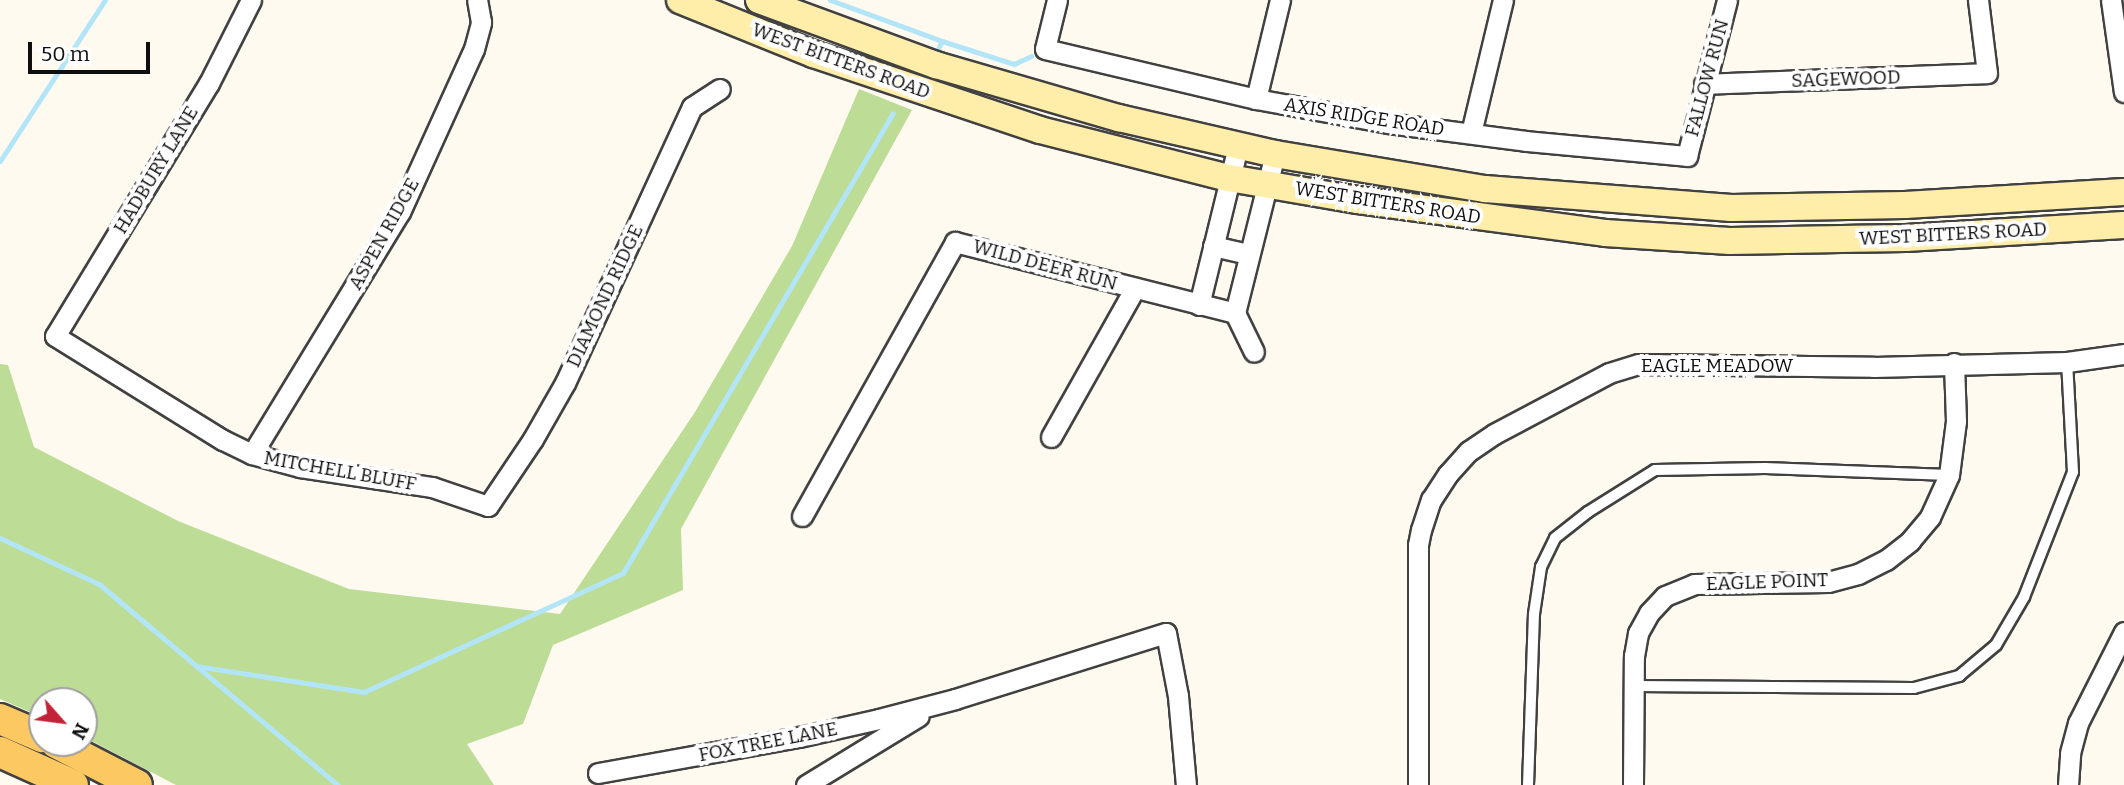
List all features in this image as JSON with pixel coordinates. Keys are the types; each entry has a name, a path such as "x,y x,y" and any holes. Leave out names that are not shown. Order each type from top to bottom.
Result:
{"main road":[{"name":"WEST BITTERS ROAD","path":"680,0 813,54 1040,130 1229,178 1445,213 1605,233 1730,241 1906,239 2124,225"},
{"name":"WEST BITTERS ROAD","path":"759,0 936,65 1039,96 1275,154 1485,189 1731,208 1905,205 2124,192"},
{"path":"813,54 825,25"},
{"path":"0,719 28,731"},
{"path":"0,752 74,785"},
{"path":"82,757 137,785"}],"street":[{"name":"HADBURY LANE","path":"55,336 209,83 251,0"},
{"name":"ASPEN RIDGE","path":"253,454 400,212 474,49 481,22 477,0"},
{"name":"AXIS RIDGE ROAD","path":"1057,0 1045,50 1256,99 1388,123 1687,156"},
{"path":"1256,99 1280,0"},
{"path":"1471,133 1503,0"},
{"name":"FALLOW RUN","path":"1687,156 1727,0"},
{"name":"SAGEWOOD","path":"1704,84 1987,73 1978,0"},
{"path":"2111,0 2124,92"},
{"name":"DIAMOND RIDGE","path":"488,506 533,439 565,383 692,107 720,89"},
{"path":"1199,305 1238,146"},
{"path":"1254,352 1235,313 1275,154"},
{"name":"WILD DEER RUN","path":"802,516 955,242 1235,313"},
{"path":"1213,246 1248,254"},
{"path":"1051,437 1135,288"},
{"name":"MITCHELL BLUFF","path":"55,336 223,440 253,454 300,467 419,485 488,506"},
{"name":"EAGLE MEADOW","path":"1418,785 1418,545 1431,500 1448,474 1469,451 1494,433 1609,373 1639,365 1874,367 2067,362 2124,354"},
{"name":"EAGLE POINT","path":"1633,785 1634,686 1638,634 1649,613 1665,597 1694,584 1828,582 1858,574 1886,560 1910,541 1930,517 1949,475 1955,421 1954,363"},
{"name":"FOX TREE LANE","path":"614,785 598,773 799,737 955,699 1166,632 1178,696 1186,785"},
{"path":"2068,785 2070,753 2078,723 2124,632"},
{"name":"FOX TREE LANE","path":"806,785 881,737 955,699"}],"lane":[{"path":"1634,686 1914,688 1959,676 1996,645 2024,597 2073,472 2067,362"},
{"path":"1528,785 1534,614 1541,568 1555,538 1588,512 1655,470 1765,468 1949,475"}],"green space":[{"path":"859,89 912,110 681,529 683,590 553,645 523,724 467,744 494,785 176,785 98,744 98,687 28,687 28,711 0,699 0,364 8,365 34,447 178,521 349,589 560,614 695,412 792,246"}],"waterway":[{"path":"0,161 105,0"},
{"path":"830,0 942,41 939,47"},
{"path":"942,41 1014,64 1031,56"},
{"path":"196,666 364,692 623,573 893,113"},
{"path":"0,538 99,584 338,785"}]}
